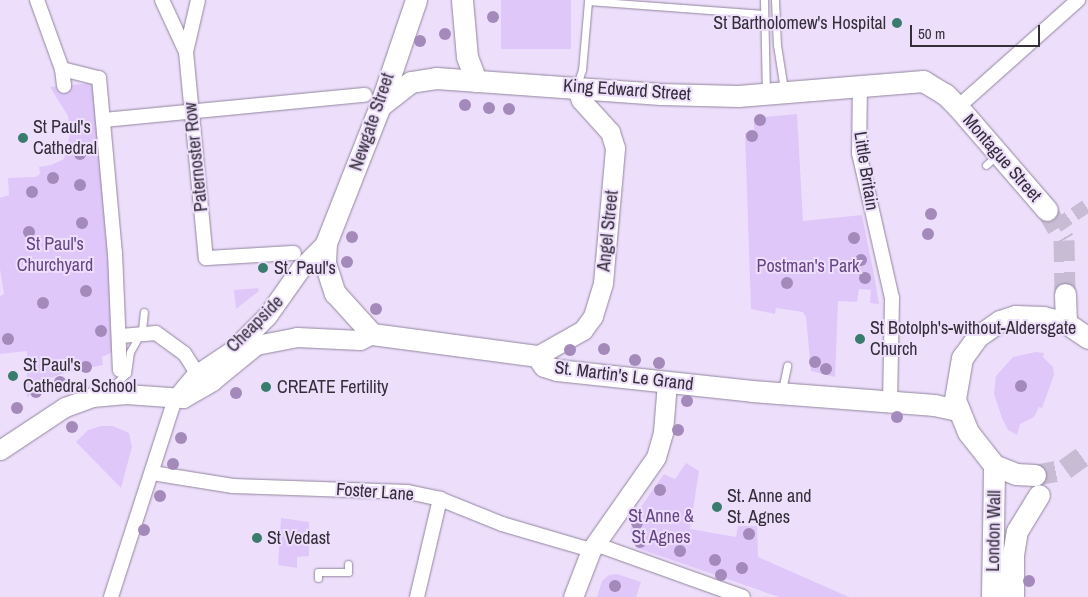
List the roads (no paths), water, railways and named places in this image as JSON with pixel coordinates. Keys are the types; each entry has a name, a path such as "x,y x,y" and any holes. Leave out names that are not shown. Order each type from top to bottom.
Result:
{"main road":[{"name":"Newgate Street","path":"326,242 372,100 416,0"},
{"path":"462,0 467,57 476,81"},
{"name":"King Edward Street","path":"372,100 411,82 436,78 660,94 776,93 860,84"},
{"path":"860,84 923,81 945,94 958,106"},
{"name":"Montague Street","path":"958,106 992,159 1047,210"},
{"path":"326,242 325,263 335,293 372,334"},
{"path":"1065,294 1066,323"},
{"path":"994,465 971,437 957,410 954,390 962,358 977,336 1000,321 1015,316 1043,317 1066,323 1088,338"},
{"name":"St. Martin's Le Grand","path":"372,334 537,356 544,366 557,370 957,410"},
{"name":"London Wall","path":"992,597 994,465 1037,485 1017,531 1013,555 1013,597"}],"street":[{"path":"37,0 62,69 64,86"},
{"path":"162,0 186,54"},
{"path":"186,54 198,0"},
{"path":"958,106 1077,1"},
{"name":"Paternoster Row","path":"186,54 206,258 294,253"},
{"path":"62,69 99,78 121,336 120,370"},
{"name":"Little Britain","path":"860,84 859,152 892,298 890,403"},
{"name":"Angel Street","path":"537,356 583,330 593,316 603,283 616,148 610,132 581,100 576,87"},
{"path":"103,120 191,110 372,100"},
{"name":"Cheapside","path":"111,597 175,399 196,375 232,350 267,316 301,268 326,242"},
{"path":"121,336 156,333 184,353 193,366"},
{"name":"Cheapside","path":"175,399 191,395 212,381 256,345 297,337 360,340 372,334"},
{"path":"573,597 593,547 656,457 663,432 667,382"},
{"path":"0,450 65,407 103,395 175,399"},
{"name":"Foster Lane","path":"152,473 232,486 389,489 440,499 502,524 593,547 743,597"},
{"path":"417,597 440,499"}],"lane":[{"path":"764,0 764,14 776,93"},
{"path":"775,0 777,45 776,93"},
{"path":"576,87 582,70 588,1 764,14"},
{"path":"103,395 127,373 130,352 139,334 144,312"},
{"path":"781,392 787,366"},
{"path":"318,578 318,572 348,572 348,564"}],"tunnel":[{"path":"1057,226 1088,205"},
{"path":"1047,210 1064,240 1065,294"},
{"path":"1035,475 1065,469 1088,452"}],"place":[{"name":"St Bartholomew's Hospital","path":"897,23"},
{"name":"St Paul's Cathedral","path":"23,138"},
{"name":"St. Paul's","path":"263,268"},
{"name":"St Botolph's-without-Aldersgate Church","path":"860,339"},
{"name":"St Paul's Cathedral School","path":"13,376"},
{"name":"CREATE Fertility","path":"266,387"},
{"name":"St. Anne and St. Agnes","path":"717,507"},
{"name":"St Vedast","path":"257,538"}],"park label":[{"name":"St Paul's Churchyard","path":"55,255"},
{"name":"Postman's Park","path":"808,266"},
{"name":"St Anne & St Agnes","path":"661,527"}]}
